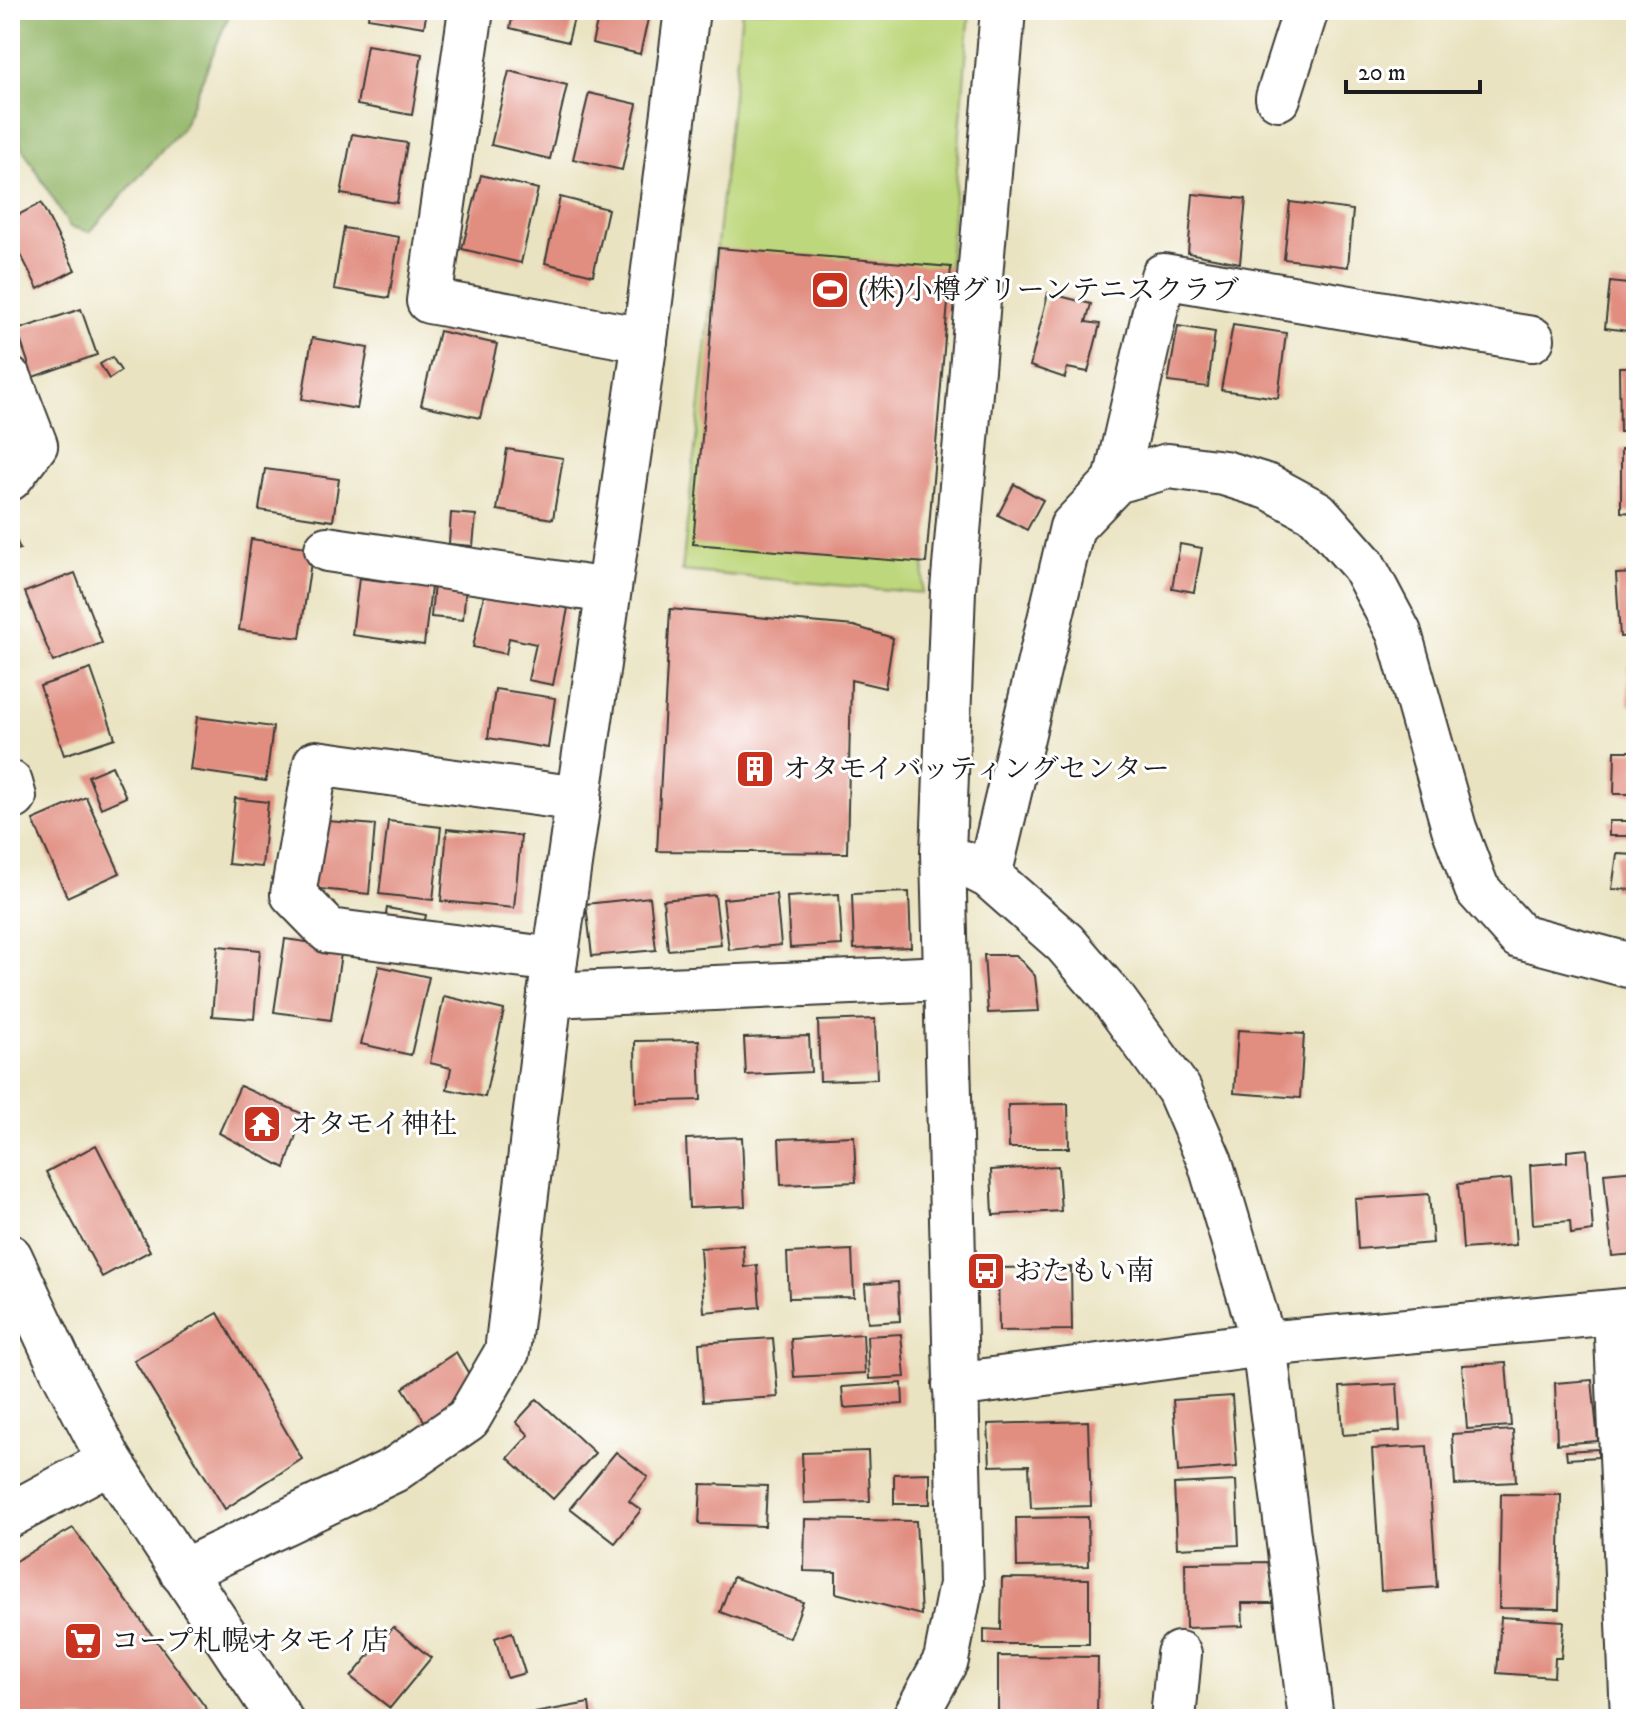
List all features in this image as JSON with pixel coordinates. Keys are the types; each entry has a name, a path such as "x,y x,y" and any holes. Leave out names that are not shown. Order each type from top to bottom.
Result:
{"street":[{"path":"471,10 429,301 645,340"},
{"path":"182,1572 394,1470 468,1419 507,1352 553,978 645,340 687,10"},
{"path":"914,1719 946,1660 961,1584 943,853 953,590 1003,10"},
{"path":"1278,98 1306,10"},
{"path":"1116,481 1163,276 1532,339"},
{"path":"10,380 35,445 10,478"},
{"path":"989,876 1072,527 1116,481 1168,466 1224,473 1269,487 1317,513 1363,565 1399,633 1454,828 1477,889 1519,936 1636,965"},
{"path":"327,549 608,591"},
{"path":"579,799 316,763 293,894 329,931 553,978 946,978"},
{"path":"943,853 989,876 1065,943 1113,999 1179,1090 1210,1162 1264,1344 1311,1719"},
{"path":"10,1257 62,1369 110,1461 280,1719"},
{"path":"955,1385 1264,1344 1626,1311 1629,1718"},
{"path":"10,1515 110,1461"},
{"path":"1173,1719 1179,1654"}],"green space":[{"path":"10,10 231,10 183,127 90,232 70,227 10,127"},
{"name":"(株)小樽グリーンテニスクラブ","path":"742,10 970,10 922,593 682,571"}],"building":[{"path":"369,10 427,10 424,27 368,18"},
{"path":"514,10 576,10 568,42 510,28"},
{"path":"600,10 650,10 640,54 592,43"},
{"path":"367,45 422,54 412,115 357,105"},
{"path":"509,71 567,85 550,159 491,145"},
{"path":"589,93 637,104 622,170 573,159"},
{"path":"352,134 407,143 397,203 341,194"},
{"path":"481,175 538,189 521,263 462,249"},
{"path":"1193,194 1246,199 1240,263 1188,253"},
{"path":"560,197 608,209 593,275 545,263"},
{"path":"1290,202 1353,210 1348,267 1284,259"},
{"path":"41,203 75,270 38,289 10,233 10,219"},
{"path":"344,228 399,237 389,298 334,289"},
{"path":"718,248 951,267 926,563 693,544"},
{"path":"1610,282 1636,285 1636,332 1605,328"},
{"path":"1048,293 1091,304 1086,322 1100,324 1088,372 1067,368 1065,378 1030,366"},
{"path":"81,309 97,355 33,377 17,330"},
{"path":"1233,325 1286,333 1278,398 1221,390"},
{"path":"1178,326 1215,332 1208,387 1168,382"},
{"path":"439,331 497,344 480,418 421,405"},
{"path":"312,338 368,348 357,409 302,399"},
{"path":"112,357 121,371 109,379 100,364"},
{"path":"1619,367 1636,367 1636,432 1620,432"},
{"path":"507,449 563,458 553,519 497,510"},
{"path":"1621,449 1636,449 1636,513 1621,512"},
{"path":"265,469 339,479 333,521 259,510"},
{"path":"1014,484 1043,500 1027,530 998,515"},
{"path":"451,513 476,515 473,546 449,544"},
{"path":"10,525 20,549 10,552"},
{"path":"251,539 313,548 300,638 239,630"},
{"path":"1180,544 1202,548 1194,592 1172,588"},
{"path":"75,573 102,643 53,662 25,592"},
{"path":"1636,573 1636,636 1620,637 1616,574"},
{"path":"359,578 431,587 424,645 352,635"},
{"path":"434,583 466,586 463,620 431,617"},
{"path":"485,590 568,608 553,685 528,680 536,644 509,638 506,654 473,647"},
{"name":"オタモイバッティングセンター","path":"670,609 854,626 893,638 885,688 851,680 847,853 657,851"},
{"path":"1628,665 1636,665 1636,705 1628,705"},
{"path":"91,669 115,738 64,755 40,686"},
{"path":"495,689 555,698 548,748 488,738"},
{"path":"197,717 273,727 266,781 190,770"},
{"path":"1615,751 1636,751 1636,794 1614,794"},
{"path":"112,766 126,797 101,808 88,776"},
{"path":"86,797 120,873 67,897 33,820"},
{"path":"235,798 268,802 262,867 228,864"},
{"path":"316,820 375,825 369,894 310,888"},
{"path":"388,821 441,827 433,900 379,894"},
{"path":"1609,821 1636,821 1636,836 1609,836"},
{"path":"447,829 521,836 514,908 441,901"},
{"path":"1617,854 1636,855 1636,890 1612,889"},
{"path":"909,892 911,947 854,949 852,894"},
{"path":"776,894 781,945 729,950 723,899"},
{"path":"839,894 842,945 790,948 787,897"},
{"path":"715,895 721,945 668,950 663,900"},
{"path":"650,897 656,950 592,956 586,904"},
{"path":"387,908 426,915 421,939 383,932"},
{"path":"285,939 342,947 331,1020 274,1012"},
{"path":"218,946 260,950 254,1019 212,1016"},
{"path":"984,955 1016,955 1035,976 1039,1011 988,1013"},
{"path":"379,966 429,977 411,1055 361,1044"},
{"path":"444,996 504,1010 485,1097 447,1089 451,1068 430,1063"},
{"path":"875,1019 877,1079 820,1081 818,1021"},
{"path":"1238,1030 1304,1034 1300,1098 1234,1093"},
{"path":"809,1036 811,1072 746,1075 744,1038"},
{"path":"699,1040 701,1100 636,1102 635,1041"},
{"name":"オタモイ神社","path":"240,1086 303,1114 285,1168 219,1133"},
{"path":"1068,1104 1069,1148 1009,1148 1008,1105"},
{"path":"854,1136 856,1182 781,1185 779,1139"},
{"path":"742,1137 745,1206 689,1208 686,1139"},
{"path":"96,1145 150,1251 102,1277 46,1172"},
{"path":"1587,1149 1593,1231 1571,1234 1570,1221 1533,1224 1530,1165 1567,1162 1567,1151"},
{"path":"1058,1166 1061,1211 993,1215 991,1170"},
{"path":"1636,1170 1636,1254 1612,1256 1604,1173"},
{"path":"1511,1179 1516,1245 1463,1249 1458,1184"},
{"path":"1429,1194 1433,1243 1358,1249 1355,1199"},
{"path":"743,1245 744,1267 757,1265 760,1307 704,1312 700,1248"},
{"path":"852,1250 854,1297 789,1298 787,1253"},
{"path":"1071,1267 1072,1330 999,1331 998,1268"},
{"path":"898,1282 900,1321 868,1323 865,1284"},
{"path":"218,1313 302,1459 225,1509 134,1360"},
{"path":"863,1334 865,1373 794,1377 791,1339"},
{"path":"901,1334 905,1377 869,1379 867,1336"},
{"path":"773,1338 778,1397 703,1402 699,1343"},
{"path":"456,1352 486,1403 434,1436 403,1388"},
{"path":"1506,1363 1511,1426 1467,1429 1462,1365"},
{"path":"1592,1380 1598,1441 1557,1444 1555,1383"},
{"path":"902,1383 903,1404 844,1408 842,1387"},
{"path":"1397,1384 1400,1431 1343,1435 1340,1387"},
{"path":"1232,1396 1237,1467 1178,1472 1173,1400"},
{"path":"537,1399 595,1453 553,1499 508,1458 529,1435 516,1422"},
{"path":"1088,1421 1091,1506 1031,1508 1029,1465 990,1466 988,1424"},
{"path":"1513,1430 1516,1482 1455,1485 1452,1434"},
{"path":"1427,1446 1437,1587 1381,1591 1372,1449"},
{"path":"1598,1449 1598,1457 1567,1459 1566,1451"},
{"path":"868,1451 870,1501 804,1503 802,1453"},
{"path":"616,1452 648,1477 629,1501 641,1510 615,1543 570,1508"},
{"path":"930,1473 930,1504 894,1504 894,1474"},
{"path":"1236,1481 1239,1545 1177,1548 1174,1484"},
{"path":"701,1484 767,1486 765,1526 699,1524"},
{"path":"1501,1494 1561,1495 1559,1609 1499,1608"},
{"path":"1088,1517 1089,1566 1017,1567 1016,1518"},
{"path":"805,1519 916,1521 921,1615 836,1593 836,1572 804,1571"},
{"name":"コープ札幌オタモイ店","path":"73,1528 214,1719 10,1719 10,1564"},
{"path":"1275,1562 1275,1603 1242,1603 1243,1626 1186,1628 1185,1563"},
{"path":"733,1577 803,1602 790,1638 720,1612"},
{"path":"1002,1578 1089,1579 1089,1644 984,1644 984,1629 1001,1630"},
{"path":"1501,1617 1564,1621 1561,1658 1555,1658 1554,1677 1497,1673"},
{"path":"393,1627 431,1658 390,1708 351,1677"},
{"path":"512,1632 525,1673 507,1678 495,1638"},
{"path":"998,1656 1098,1657 1097,1717 998,1717"},
{"path":"589,1703 591,1719 518,1719 518,1716"}],"place":[{"name":"(株)小樽グリーンテニスクラブ","path":"830,290"},
{"name":"オタモイバッティングセンター","path":"755,769"},
{"name":"オタモイ神社","path":"262,1124"},
{"name":"おたもい南","path":"986,1271"},
{"name":"コープ札幌オタモイ店","path":"83,1641"}]}
